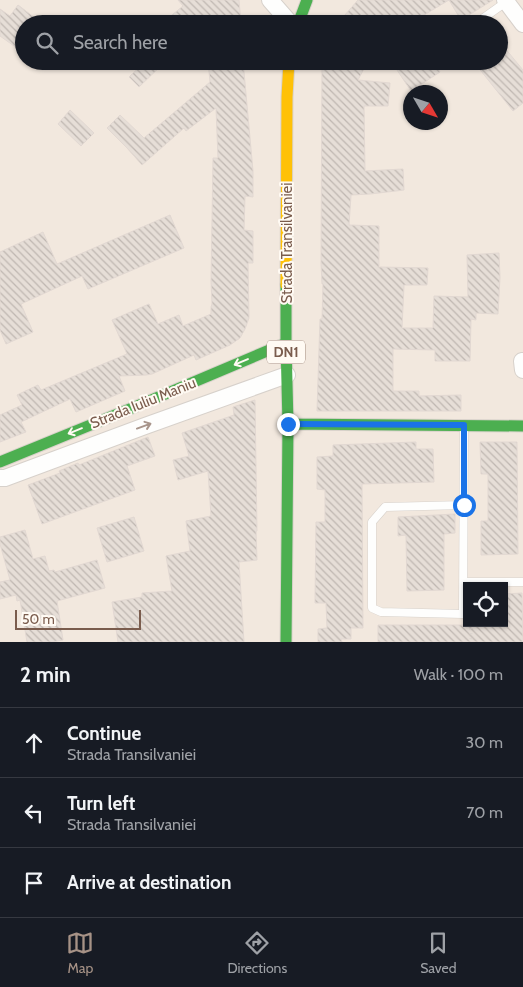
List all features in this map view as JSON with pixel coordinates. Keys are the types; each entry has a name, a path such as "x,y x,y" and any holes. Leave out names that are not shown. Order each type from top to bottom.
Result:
{"main road":[{"path":"301,15 307,0"},
{"name":"Strada Transilvaniei","path":"286,642 288,70"},
{"name":"Strada Iuliu Maniu","path":"0,462 286,343"},
{"path":"288,424 523,426"}],"street":[{"path":"270,0 283,15"},
{"path":"505,1 523,24"},
{"path":"522,361 523,370"},
{"name":"Strada Iuliu Maniu","path":"0,478 5,478 287,375"}],"lane":[{"path":"487,15 505,1"},
{"path":"464,425 464,582"},
{"path":"463,614 381,612 372,608 372,522 385,507 464,505"},
{"path":"508,582 523,582"}],"path":[{"path":"470,627 471,642"}],"shaded area":[{"path":"0,0 523,0 523,642 0,642"}],"building":[{"path":"178,0 239,0 240,15 172,15 183,6"},
{"path":"358,0 449,0 424,15 345,15"},
{"path":"449,0 493,0 469,15 458,15"},
{"path":"18,5 31,15 15,15 15,47 0,36 0,9 10,16"},
{"path":"508,52 523,70 523,103 513,111 480,70 508,70"},
{"path":"136,70 157,70 139,87 129,77"},
{"path":"209,70 244,70 253,171 253,197 245,196 244,230 253,231 253,263 248,263 249,318 240,338 230,345 196,360 194,355 152,374 119,376 125,391 76,412 70,399 21,422 26,432 0,442 0,415 22,405 17,395 38,385 41,390 127,354 112,320 149,304 158,324 179,315 183,326 211,314 213,158 218,158 216,108 186,131 184,128 142,165 107,128 120,115 144,138 210,82"},
{"path":"322,70 363,70 358,80 390,83 388,106 364,106 365,171 403,169 404,190 351,195 349,225 379,226 379,267 428,268 427,285 404,285 402,328 433,328 434,296 468,297 467,255 499,253 498,314 476,313 476,320 471,319 470,361 435,361 435,350 393,349 393,391 419,391 419,396 461,395 461,411 317,411 323,284 321,263"},
{"path":"397,70 439,70 440,72 420,85 407,85"},
{"path":"70,110 94,133 81,146 58,124"},
{"path":"170,215 184,248 88,289 82,276 21,304 33,332 6,344 0,330 0,252 43,232 57,264"},
{"path":"255,400 257,560 239,562 244,642 118,642 112,602 142,597 142,593 172,591 166,556 190,551 186,521 211,516 208,471 178,480 173,460 189,456 182,433 234,415 233,407"},
{"path":"148,437 155,456 127,466 135,490 42,524 28,485 60,473 59,471 78,463 79,465"},
{"path":"416,442 416,449 433,449 434,482 362,484 363,628 351,628 351,639 341,639 342,642 318,642 318,629 327,628 326,603 315,603 316,522 325,522 325,490 317,489 317,457 333,456 333,445"},
{"path":"480,442 517,442 518,554 481,555 481,521 488,521 488,474 481,474"},
{"path":"455,514 455,533 444,534 444,590 407,591 406,535 398,536 398,517"},
{"path":"134,517 144,551 107,562 97,528"},
{"path":"25,530 33,559 45,556 49,571 54,570 55,572 97,560 105,588 57,601 63,640 27,642 20,600 17,601 16,595 0,599 0,582 10,580 0,544 0,537"},
{"path":"522,593 523,642 378,642 378,625 508,627 508,594"}],"traffic: fast":[{"path":"301,15 307,0"},
{"path":"286,285 288,424 286,642"},
{"path":"0,462 286,343"},
{"path":"288,424 523,426"}],"traffic: slow":[{"path":"286,285 288,70"}],"route":[{"path":"288,424 464,425 464,505"}]}
